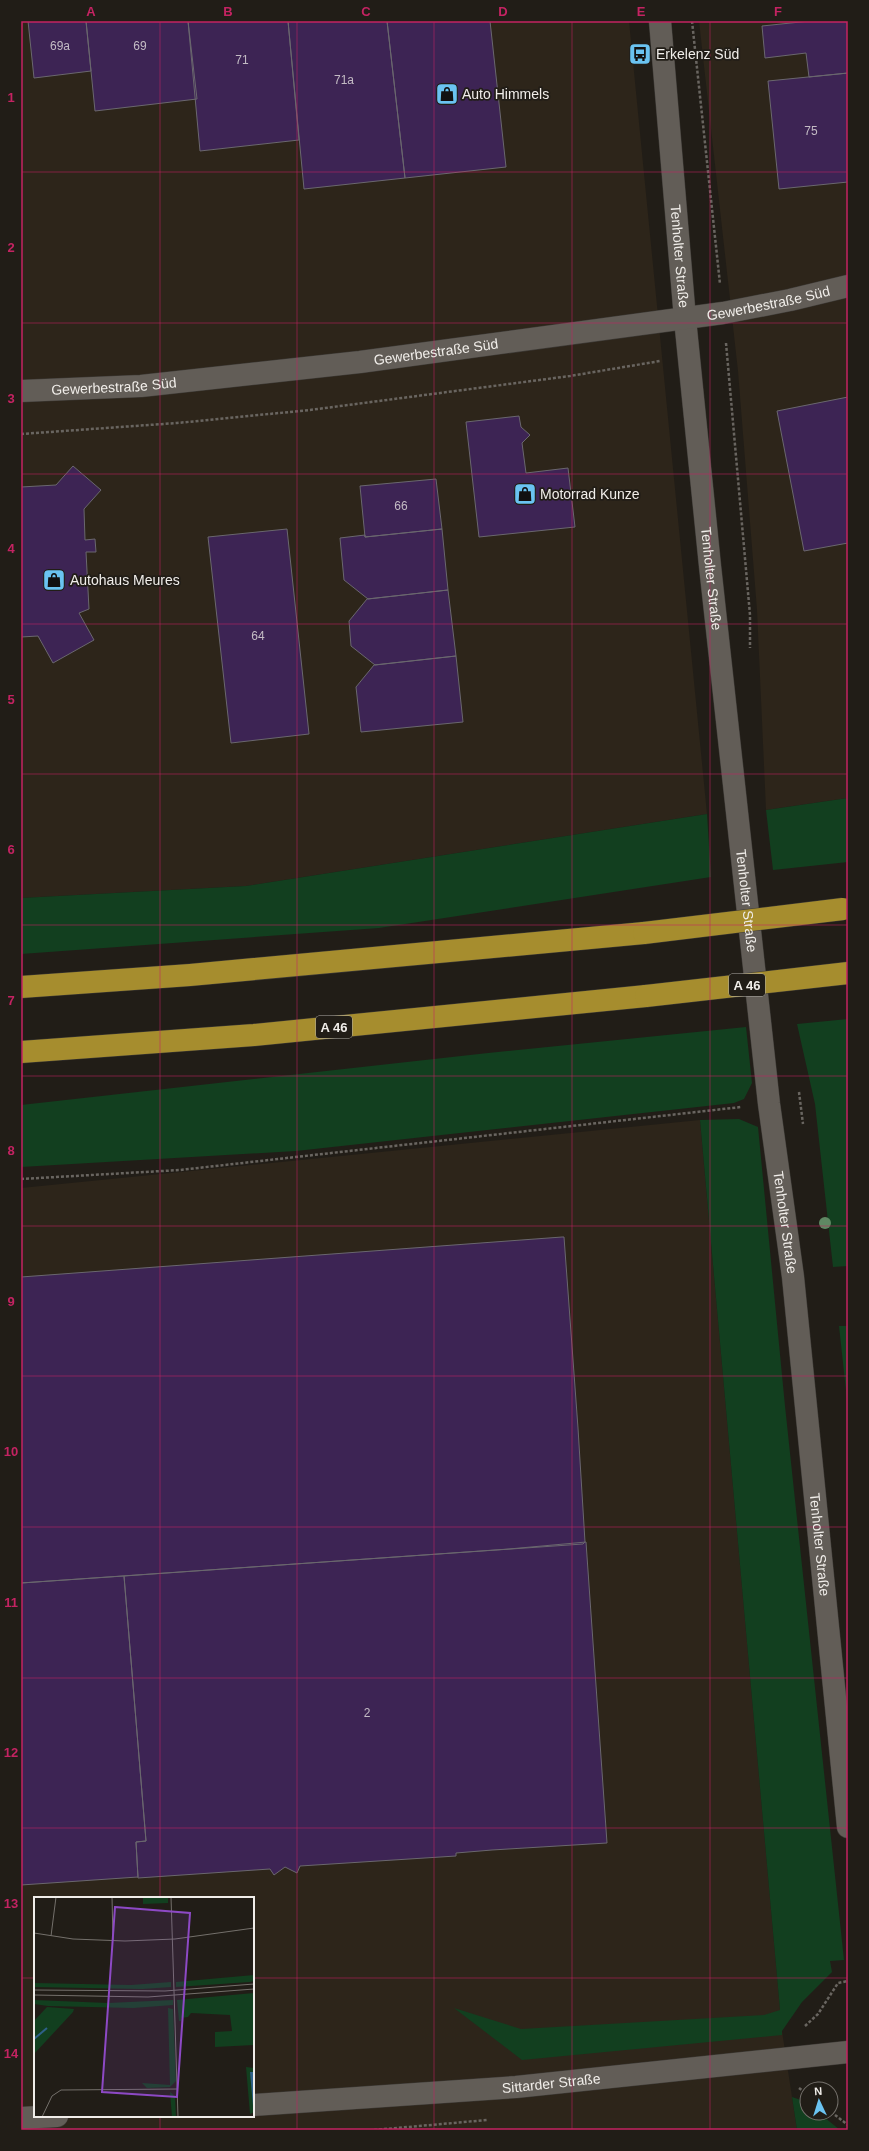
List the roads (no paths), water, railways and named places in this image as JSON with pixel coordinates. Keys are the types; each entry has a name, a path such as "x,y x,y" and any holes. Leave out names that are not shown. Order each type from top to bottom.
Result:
{"highway":[{"path":"21,987 190,975 644,933 845,908"},
{"name":"A 46","path":"21,1052 254,1035 646,996 848,973"}],"street":[{"name":"Tenholter Straße","path":"660,21 685,319 710,566 768,1104 793,1277 848,1827"},
{"name":"Gewerbestraße Süd","path":"21,391 141,386 360,362 685,319 790,300 848,286"},
{"name":"Sittarder Straße","path":"254,2105 516,2087 848,2052"},
{"path":"21,2118 38,2117"}],"place":[{"name":"Erkelenz Süd","path":"640,54"},
{"name":"Auto Himmels","path":"447,94"},
{"name":"Motorrad Kunze","path":"525,494"},
{"name":"Autohaus Meures","path":"54,580"}]}
